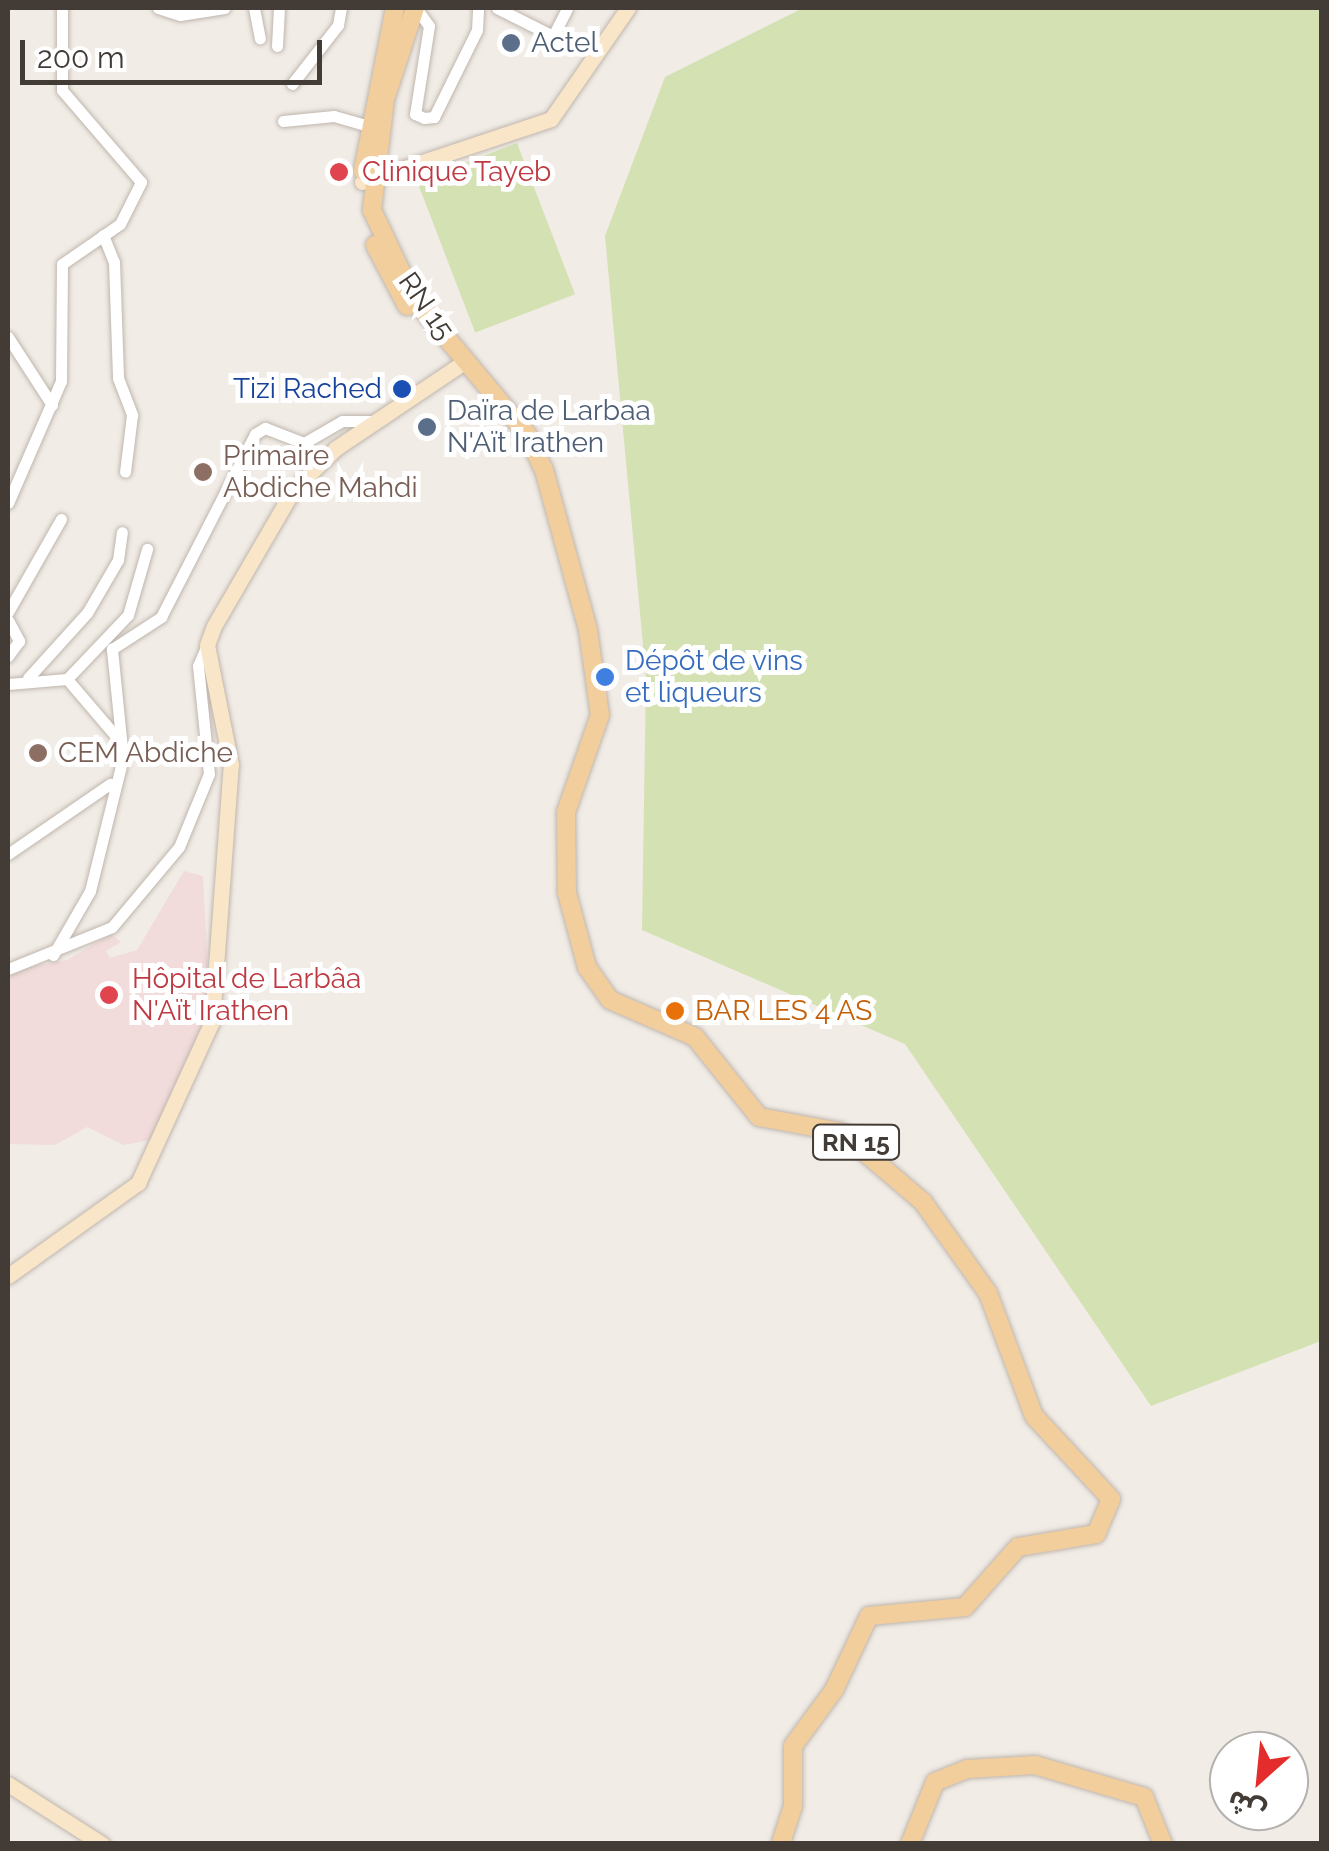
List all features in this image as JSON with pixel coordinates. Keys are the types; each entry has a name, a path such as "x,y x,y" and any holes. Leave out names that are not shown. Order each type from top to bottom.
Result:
{"main road":[{"name":"RN 15","path":"395,8 366,125 367,180 379,235 461,357 537,452 588,630 600,729 566,812 567,893 596,984 695,1036 759,1117 840,1132 922,1202 982,1282 1034,1416 1112,1500 1096,1534 1018,1547 964,1608 869,1616 834,1690 793,1746 793,1806 781,1844"},
{"name":"RN 15","path":"367,180 385,99 416,8"},
{"path":"367,180 552,119 628,8"},
{"path":"8,1276 138,1183 212,1022 231,765 208,645 293,490 374,421 461,357"},
{"path":"910,1844 935,1782 1024,1764 1144,1797 1164,1844"},
{"path":"8,1784 102,1844"}],"street":[{"path":"8,503 52,405 65,356 55,282 74,251 103,235 141,182 62,90 62,8"},
{"path":"158,8 180,15 224,8"},
{"path":"254,8 260,38"},
{"path":"277,46 279,8"},
{"path":"292,84 338,25 341,8"},
{"path":"416,8 430,26 415,114 434,117 478,30 494,8 553,36 567,8"},
{"path":"478,8 478,30"},
{"path":"282,121 334,116 366,125"},
{"path":"103,235 114,262 118,378 132,415 125,472"},
{"path":"8,337 52,405"},
{"path":"53,955 90,890 110,784 123,744 112,649 161,617 245,447 265,428 304,443 342,421 374,421"},
{"path":"8,656 19,641 8,616 62,519"},
{"path":"28,678 88,613 118,560 122,532"},
{"path":"67,679 128,615 147,549"},
{"path":"8,969 53,955 112,927 202,804 209,774 198,666 208,645"},
{"path":"8,684 28,678 67,679 123,744"},
{"path":"8,854 110,784"}],"shaded area":[{"name":"Hôpital de Larbâa N'Aït Irathen","path":"184,871 203,876 210,1012 155,1139 124,1145 87,1127 55,1145 8,1144 8,971 67,960 111,934 121,942 106,951 110,958 137,950"}],"green space":[{"path":"803,8 1321,8 1321,1341 1151,1406 905,1044 642,930 646,677 605,236 665,77"},
{"path":"517,143 575,294 475,333 417,181"}],"place":[{"name":"Actel","path":"511,43"},
{"name":"Clinique Tayeb","path":"339,172"},
{"name":"Tizi Rached","path":"402,389"},
{"name":"Daïra de Larbaa N'Aït Irathen","path":"427,427"},
{"name":"Primaire Abdiche Mahdi","path":"203,472"},
{"name":"Dépôt de vins et liqueurs","path":"605,677"},
{"name":"CEM Abdiche","path":"38,753"},
{"name":"Hôpital de Larbâa N'Aït Irathen","path":"109,995"},
{"name":"BAR LES 4 AS","path":"675,1011"}]}
